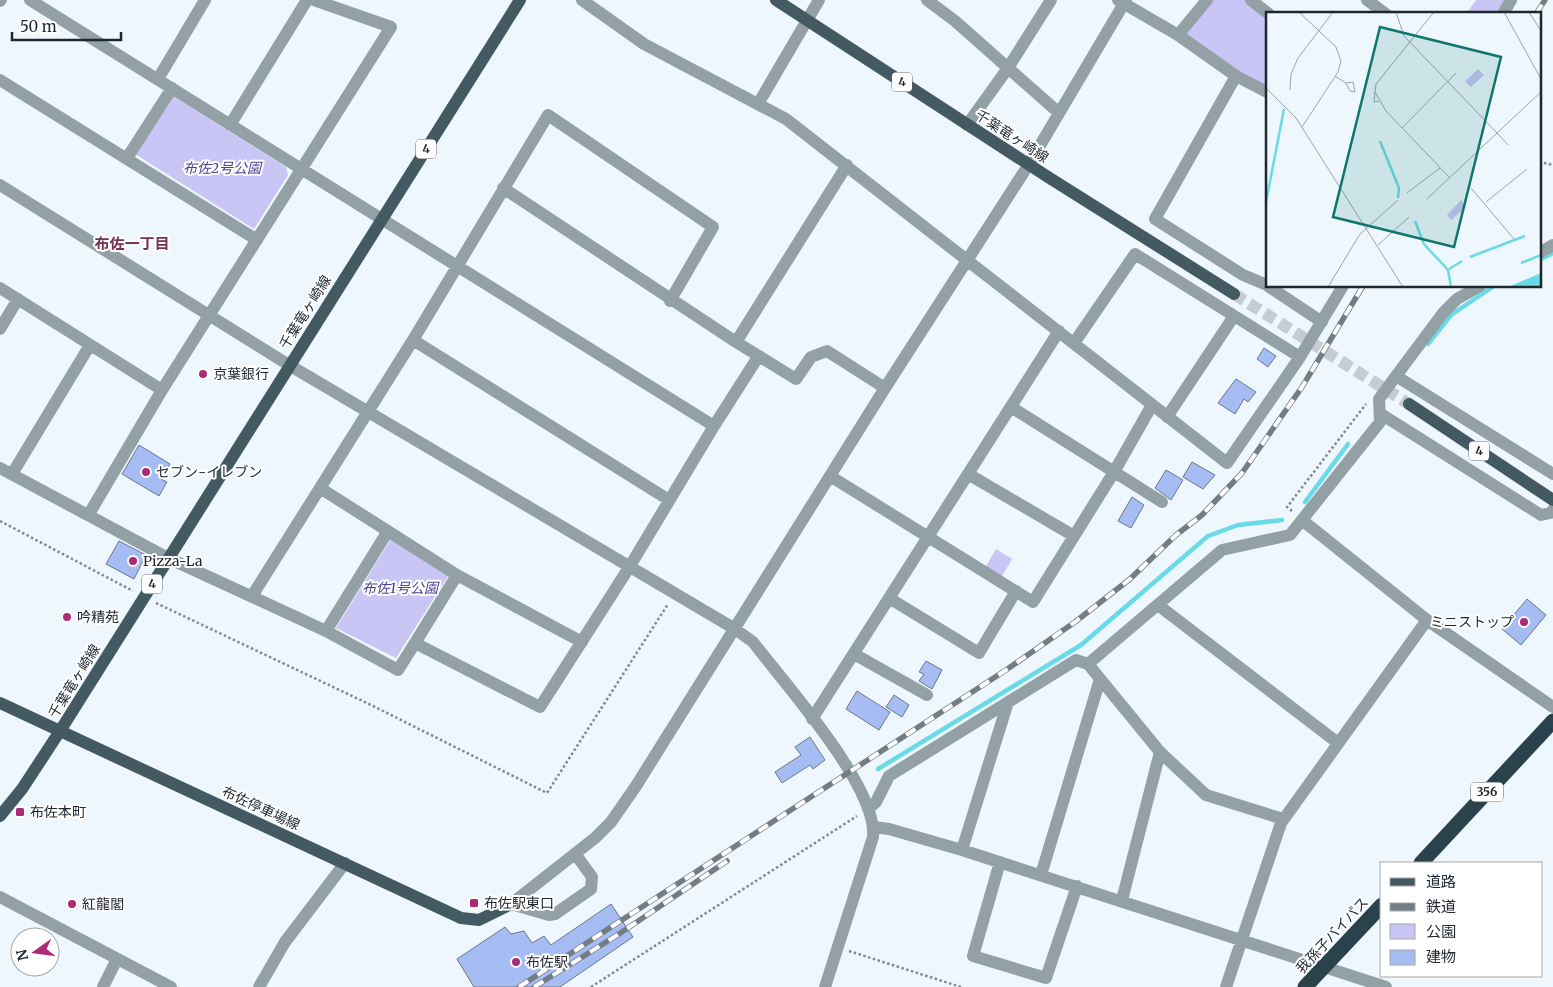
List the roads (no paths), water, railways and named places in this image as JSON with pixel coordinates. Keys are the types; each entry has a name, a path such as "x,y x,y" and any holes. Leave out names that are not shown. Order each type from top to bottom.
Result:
{"highway":[{"name":"356","path":"1422,862 1553,721"},
{"name":"我孫子バイパス","path":"1305,987 1380,907"}],"main road":[{"name":"千葉竜ヶ崎線","path":"0,816 22,789 60,731 520,0"},
{"name":"千葉竜ヶ崎線","path":"776,0 967,125 1234,294"},
{"name":"4","path":"1409,404 1553,500"},
{"name":"布佐停車場線","path":"0,703 447,912 470,920 487,917 511,904"}],"street":[{"path":"30,0 301,171 459,265 714,426"},
{"path":"230,125 306,0"},
{"path":"89,514 162,390 391,27 314,0"},
{"path":"582,0 644,44 786,119 1227,462 1300,357 1342,288"},
{"path":"758,104 819,0"},
{"path":"927,0 1058,112"},
{"path":"967,125 1008,68 1051,0"},
{"path":"1178,35 1207,0"},
{"path":"1251,0 1266,12"},
{"path":"1368,0 1383,12"},
{"path":"1504,12 1512,0"},
{"path":"158,79 201,1"},
{"path":"511,904 576,855 611,822 631,793 885,388 1029,164 1123,1 1178,35 1236,76 1266,91"},
{"path":"1236,76 1156,220 1243,275 1266,281"},
{"path":"0,80 257,240"},
{"path":"127,158 172,88"},
{"path":"252,596 413,340 459,265 502,188 548,114 713,227 670,301"},
{"path":"736,342 847,165"},
{"path":"0,185 289,365 735,628 753,642 812,719 857,784 874,827 873,837 825,987"},
{"path":"502,188 670,301 796,379 811,357 826,351 885,388"},
{"path":"1540,252 1553,245"},
{"path":"1074,343 1135,254 1300,357"},
{"path":"0,288 162,390"},
{"path":"1276,288 1322,322"},
{"path":"1088,664 1222,550 1290,534 1380,422 1380,399 1443,313 1457,299 1476,288"},
{"path":"0,329 18,299"},
{"path":"1167,417 1234,316"},
{"path":"812,719 1059,331"},
{"path":"413,340 669,500"},
{"path":"90,345 6,471 168,558 326,631 398,670 457,575"},
{"path":"415,643 540,707 630,566 758,357"},
{"path":"1396,376 1553,474"},
{"path":"830,476 1033,602 1114,472 1152,405"},
{"path":"1011,407 1162,502"},
{"path":"1381,414 1541,515 1550,513 1553,510"},
{"path":"968,474 1074,536"},
{"path":"320,488 457,575 582,642"},
{"path":"1302,520 1427,620 1553,706"},
{"path":"326,631 388,530"},
{"path":"889,598 979,653 1016,591"},
{"path":"1158,605 1338,743"},
{"path":"1226,987 1284,819 1427,620"},
{"path":"854,654 928,695"},
{"path":"868,809 876,802 888,776 1076,660 1088,664 1160,752 1206,795 1284,819"},
{"path":"1040,875 1100,679"},
{"path":"962,850 1008,702"},
{"path":"1122,900 1160,752"},
{"path":"874,827 889,829 962,850 1122,900 1241,941 1386,987"},
{"path":"511,904 549,915 555,914 591,889 592,877 576,855"},
{"path":"1000,862 973,956 1046,978 1077,886"},
{"path":"259,987 285,942 345,863"},
{"path":"0,897 171,987"},
{"path":"103,987 118,959"}],"waterway":[{"path":"1540,260 1553,253"},
{"path":"1428,344 1451,315 1491,288"},
{"path":"1305,502 1348,444"},
{"path":"878,769 1081,645 1208,536 1238,525 1282,520"}],"tunnel":[{"path":"1234,294 1409,404"}],"railway":[{"path":"1537,12 1545,0"},
{"path":"519,987 1006,670 1075,622 1130,579 1176,535 1202,515 1242,473 1302,387 1362,288"},
{"path":"534,987 619,934 727,861"}],"place":[{"name":"京葉銀行","path":"203,374"},
{"name":"セブン-イレブン","path":"146,472"},
{"name":"Pizza-La","path":"133,561"},
{"name":"吟精苑","path":"67,617"},
{"name":"ミニストップ","path":"1524,622"},
{"name":"布佐本町","path":"20,812"},
{"name":"布佐駅東口","path":"474,903"},
{"name":"紅龍閣","path":"72,904"},
{"name":"布佐駅","path":"516,962"}],"district":[{"name":"布佐一丁目","path":"132,244"}],"park label":[{"name":"布佐2号公園","path":"222,168"},
{"name":"布佐1号公園","path":"400,588"}]}
